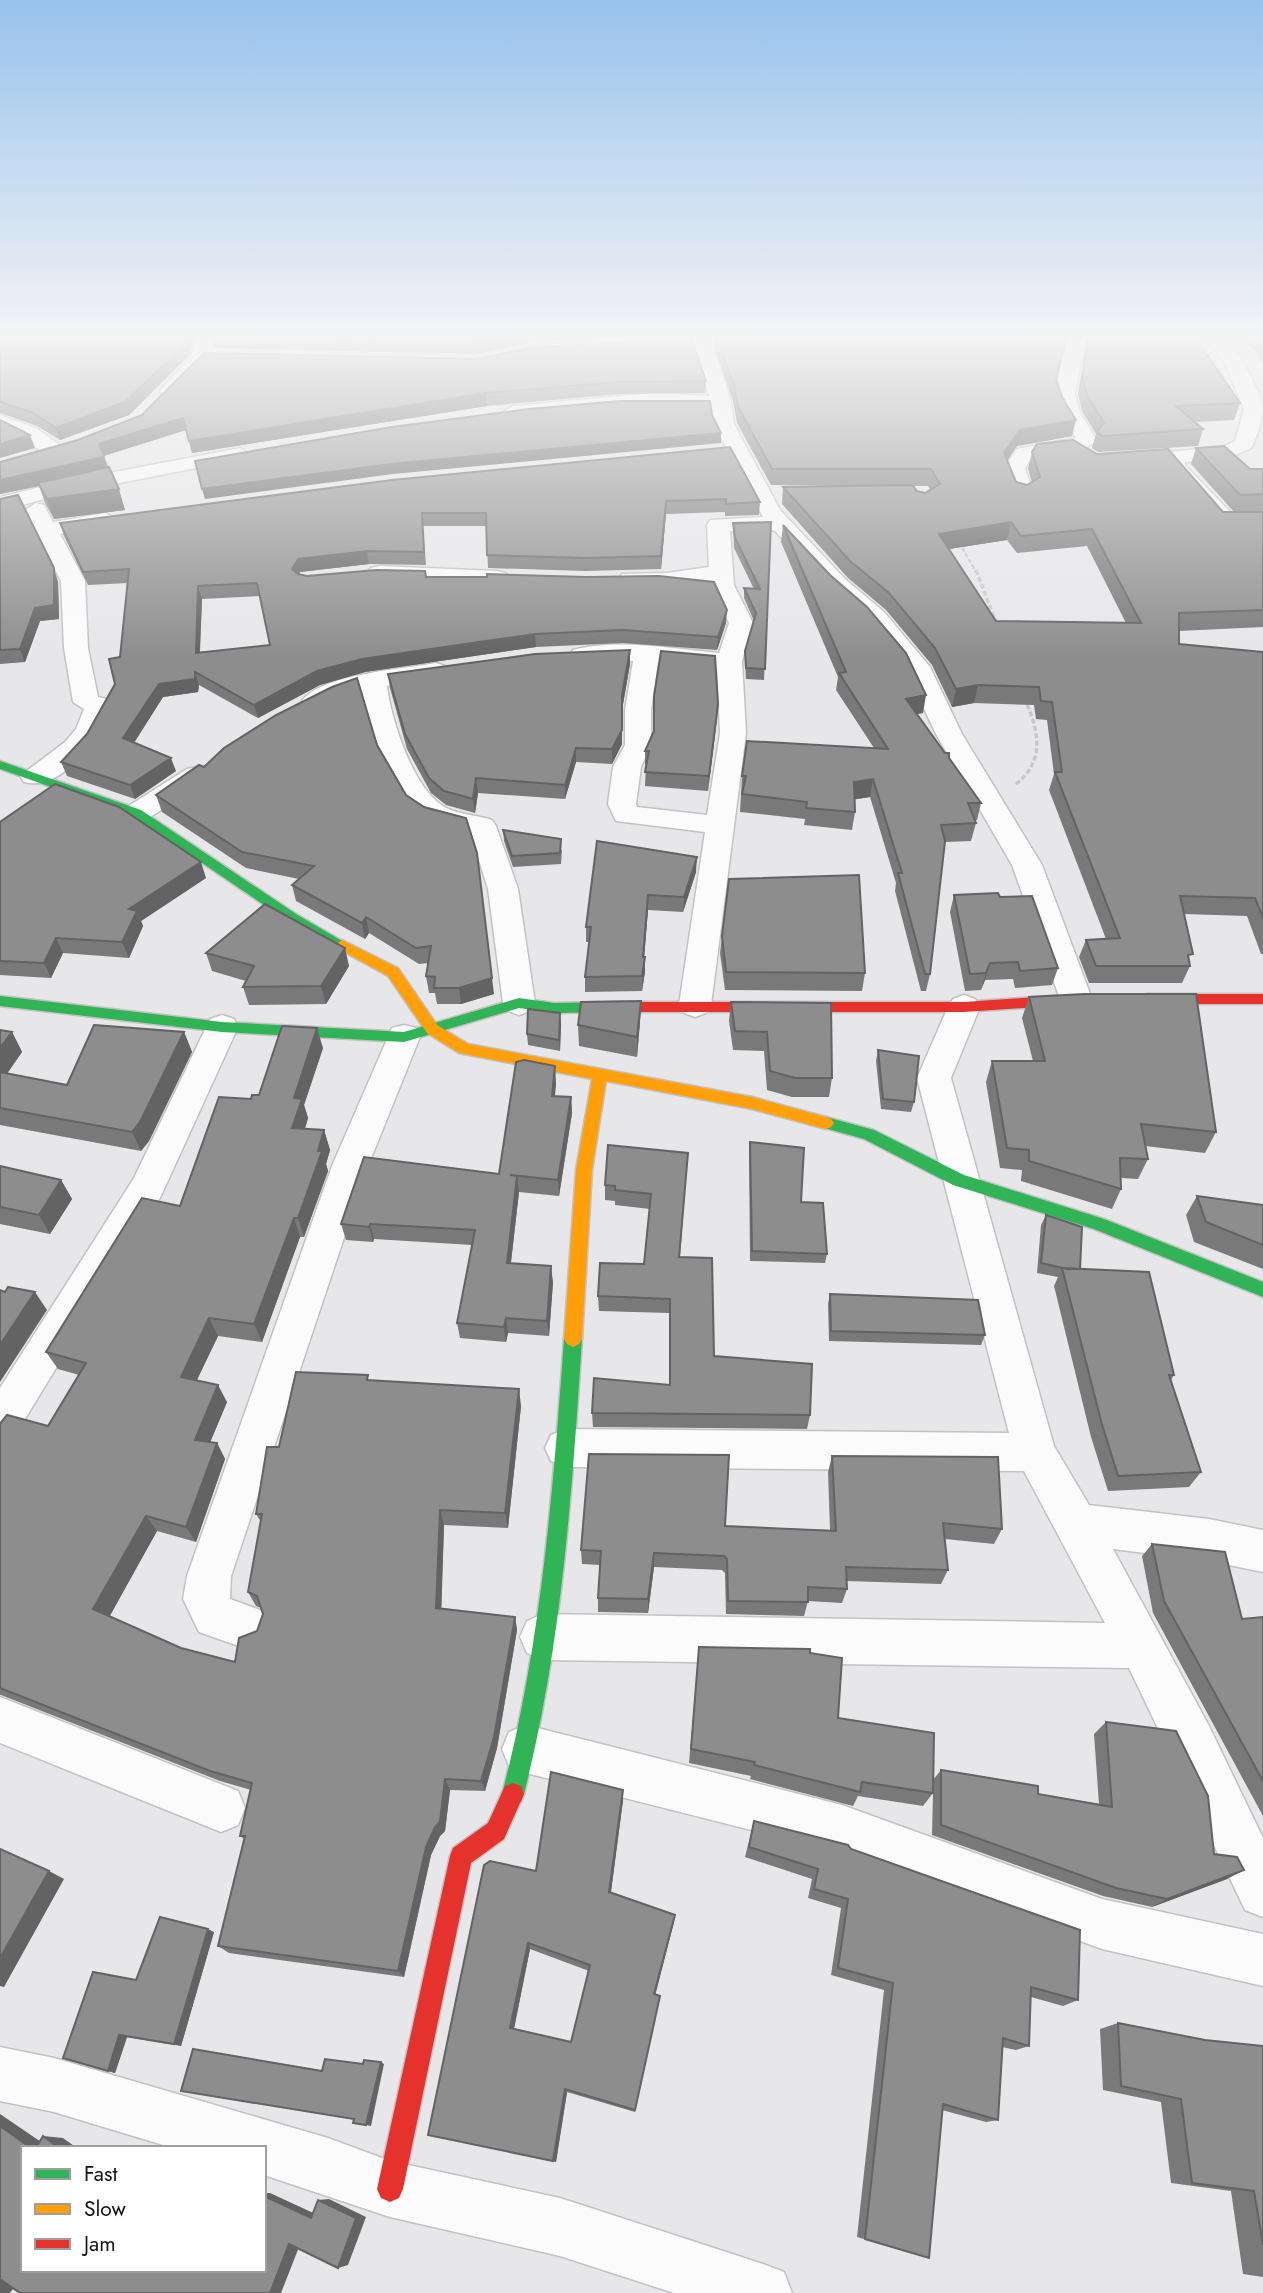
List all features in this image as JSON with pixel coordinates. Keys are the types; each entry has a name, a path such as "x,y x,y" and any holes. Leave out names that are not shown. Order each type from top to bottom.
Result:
{"street":[{"path":"35,457 66,448 57,444"},
{"path":"728,444 729,450 779,523 838,585 876,617 917,667 949,734 1027,865 1076,999"},
{"path":"1023,492 1014,469 1024,453 1080,444"},
{"path":"1146,458 1227,453 1244,444"},
{"path":"1073,447 1092,462"},
{"path":"0,504 178,464 258,450"},
{"path":"1173,456 1175,467 1227,522 1263,520"},
{"path":"762,495 789,495"},
{"path":"27,497 48,529 73,581 76,648 86,702 98,705 94,724 78,746 56,765 34,776"},
{"path":"48,529 125,517"},
{"path":"695,1005 733,733 729,661 741,623 722,585 718,525 779,523"},
{"path":"602,578 667,580 722,572"},
{"path":"363,574 526,578"},
{"path":"561,656 647,655 729,661"},
{"path":"647,655 638,710 638,745 626,767 622,804 626,815 720,825"},
{"path":"294,713 330,692 374,680 461,666"},
{"path":"374,680 378,717 415,797 432,813 482,826 503,889 519,1003"},
{"path":"137,813 219,759"},
{"path":"0,765 137,813 290,917 393,972 418,1033"},
{"path":"247,1627 215,1616 205,1599 209,1576 257,1444 351,1166 418,1033 519,1003 554,1008 695,1005 964,1007 1101,999"},
{"path":"1127,999 1263,999"},
{"path":"0,1001 222,1027 418,1033 464,1049 752,1102 868,1134 959,1180 1098,1224 1263,1290"},
{"path":"964,1007 934,1077 959,1180 992,1283 1035,1452 1077,1524 1192,1743 1263,1892"},
{"path":"0,1424 148,1186 222,1027"},
{"path":"390,2189 461,1856 496,1832 511,1801 526,1749 560,1535 584,1170 600,1074"},
{"path":"566,1448 1035,1452"},
{"path":"1077,1524 1209,1540 1263,1550"},
{"path":"544,1637 1141,1646"},
{"path":"0,1720 221,1808"},
{"path":"526,1749 842,1829 1102,1924 1263,1960"},
{"path":"0,2074 54,2085 260,2146"},
{"path":"266,2148 328,2166 390,2189 560,2227 762,2293"}],"path":[{"path":"955,539 975,566 979,585 991,604 998,628"},
{"path":"988,801 1027,777 1036,759 1035,721 1024,698"}],"building":[{"path":"64,444 99,444 104,457 0,480 0,462"},
{"path":"293,444 604,444 391,464 202,489 195,461"},
{"path":"758,444 1010,444 1004,453 1016,482 1027,485 1040,477 1032,452 1037,444 1080,444 1097,454 1168,449 1223,512 1263,512 1263,610 1179,613 1179,644 1263,652 1263,918 1255,898 1180,896 1193,954 1188,955 1190,966 1096,966 1086,940 1120,938 1055,772 1062,772 1052,702 1041,701 1039,687 978,685 956,689 935,648 889,593 850,561 783,487 912,485 917,491 925,493 940,484 931,469 772,469","holes":["1011,522 1021,536 1092,529 1141,623 996,621 939,534"]},
{"path":"1224,446 1250,469 1263,469 1263,494 1240,495 1196,448"},
{"path":"730,447 760,502 726,504 726,499 666,501 661,556 585,558 487,555 486,513 422,513 424,552 367,551 298,559 292,569 307,576 376,570 425,571 426,577 487,577 487,574 659,576 714,582 727,610 718,637 623,630 535,634 362,659 317,671 254,705 195,672 195,679 159,684 123,738 171,758 130,785 61,762 87,734 115,684 109,659 120,657 129,569 83,572 60,523 392,480","holes":["257,583 270,645 196,653 198,586"]},
{"path":"109,467 119,489 47,499 38,483"},
{"path":"18,495 54,568 54,605 35,608 20,649 0,650 0,499"},
{"path":"771,522 765,669 746,668 745,651 756,613 744,588 760,589 735,538 733,523"},
{"path":"783,525 830,575 867,607 906,653 926,695 906,699 945,753 949,753 949,758 981,803 968,803 976,823 941,825 945,841 930,974 925,974 898,873 902,873 873,779 854,782 855,812 806,808 807,802 742,794 746,776 742,776 747,741 888,749 839,673 846,672"},
{"path":"630,650 622,695 622,730 612,749 576,748 565,785 476,778 473,799 444,791 429,778 405,734 388,674 535,654"},
{"path":"661,651 715,656 718,704 709,776 645,772 649,751 645,751 654,731 654,696"},
{"path":"357,678 377,745 406,795 424,807 466,818 477,853 492,978 459,988 434,988 435,977 426,976 431,946 416,948 366,917 362,923 292,885 314,866 242,852 156,795 199,765 204,767 224,748 276,715 332,687"},
{"path":"55,784 119,807 201,862 129,909 137,911 122,942 56,938 44,963 0,961 0,822"},
{"path":"503,830 561,839 560,853 512,856"},
{"path":"597,841 697,857 684,897 648,895 642,976 585,977 591,927 586,927"},
{"path":"859,875 865,973 726,972 722,936 729,879"},
{"path":"998,893 1000,897 1032,896 1058,968 1020,971 1018,962 990,963 986,973 970,974 954,895"},
{"path":"265,904 345,948 321,986 243,987 254,966 206,953"},
{"path":"1196,994 1216,1132 1141,1124 1148,1159 1120,1158 1121,1189 1029,1161 1029,1150 1007,1148 992,1061 1045,1061 1029,997"},
{"path":"641,1001 637,1037 578,1025 581,1002"},
{"path":"731,1002 831,1003 832,1078 795,1078 770,1071 767,1032 735,1031"},
{"path":"528,1009 560,1013 559,1040 527,1034"},
{"path":"94,1025 184,1032 140,1122 132,1132 0,1108 0,1072 67,1085"},
{"path":"282,1026 317,1028 294,1098 302,1099 292,1128 324,1130 318,1151 322,1151 298,1218 294,1218 254,1324 209,1318 181,1377 218,1385 195,1440 217,1443 186,1527 146,1516 93,1609 181,1648 235,1662 239,1638 257,1631 263,1614 257,1596 248,1592 262,1514 256,1514 267,1447 279,1447 296,1372 368,1375 367,1380 519,1389 505,1513 440,1510 436,1608 515,1617 494,1737 481,1781 445,1779 440,1822 426,1847 398,1971 218,1946 245,1836 240,1836 252,1783 210,1771 0,1688 0,1424 7,1415 48,1426 86,1363 46,1352 142,1198 180,1206 219,1097 251,1099 252,1095 259,1095"},
{"path":"0,1030 12,1032 0,1048"},
{"path":"878,1050 919,1056 914,1102 883,1099"},
{"path":"524,1060 555,1066 552,1096 571,1097 558,1180 510,1175 517,1176 507,1263 551,1266 547,1321 506,1318 504,1327 457,1323 475,1230 341,1224 364,1157 499,1174 516,1062"},
{"path":"750,1142 804,1148 801,1202 823,1203 827,1254 752,1251"},
{"path":"608,1145 688,1153 679,1257 712,1258 714,1356 812,1364 810,1415 592,1413 594,1378 670,1385 670,1299 598,1296 600,1263 644,1264 651,1194 615,1190 615,1186 605,1185"},
{"path":"0,1166 61,1180 39,1215 0,1207"},
{"path":"1197,1196 1263,1205 1263,1245 1206,1222"},
{"path":"1046,1215 1082,1227 1080,1269 1041,1263"},
{"path":"1062,1268 1149,1272 1174,1375 1169,1375 1201,1472 1118,1476 1101,1421"},
{"path":"8,1287 35,1292 0,1345 0,1290 5,1292"},
{"path":"830,1294 978,1300 985,1335 831,1331"},
{"path":"589,1454 729,1455 725,1526 836,1531 832,1456 998,1457 1002,1529 943,1523 948,1570 846,1567 847,1589 808,1587 808,1602 728,1601 727,1559 724,1556 654,1553 648,1599 598,1598 601,1551 581,1550"},
{"path":"1152,1544 1225,1552 1242,1619 1263,1617 1263,1781 1164,1601"},
{"path":"699,1647 810,1649 810,1653 842,1658 838,1718 934,1733 933,1793 862,1782 860,1792 754,1765 755,1762 691,1749"},
{"path":"1106,1722 1176,1731 1208,1796 1214,1854 1237,1857 1244,1870 1167,1899 1116,1888 941,1825 941,1770 1038,1786 1038,1794 1112,1807"},
{"path":"551,1772 623,1790 609,1892 675,1915 654,1994 660,1996 635,2110 565,2089 553,2161 428,2135 484,1865 490,1861 536,1871","holes":["528,1943 590,1965 571,2042 510,2028"]},
{"path":"754,1821 848,1845 851,1849 1080,1930 1078,2000 1031,1987 1029,2046 1003,2038 998,2120 943,2104 929,2258 865,2239 893,1983 838,1968 848,1899 814,1889 818,1869 749,1847"},
{"path":"0,1849 49,1871 0,1958"},
{"path":"160,1917 208,1929 174,2044 119,2035 108,2071 63,2058 93,1972 136,1980"},
{"path":"1118,2023 1205,2040 1263,2046 1263,2245 1254,2191 1192,2183 1181,2099 1121,2086"},
{"path":"193,2049 322,2071 325,2059 363,2064 364,2060 381,2062 366,2125 353,2123 354,2119 181,2091"},
{"path":"0,2126 28,2146 21,2146 21,2272 266,2272 266,2197 311,2218 318,2200 356,2218 338,2268 289,2244 270,2293 20,2293 0,2279"},
{"path":"43,2136 56,2146 37,2146"}],"traffic: fast":[{"path":"0,765 137,813 291,917 342,945"},
{"path":"0,1001 222,1027 404,1037 519,1003 554,1008 616,1007"},
{"path":"826,1123 868,1134 959,1180 1098,1224 1263,1290"},
{"path":"513,1794 539,1683 548,1626 561,1511 573,1339"}],"traffic: slow":[{"path":"342,945 393,972 432,1029 464,1049 752,1103 826,1123"},
{"path":"573,1339 584,1170 600,1074"}],"traffic: jam":[{"path":"616,1007 964,1007 1079,999"},
{"path":"1146,999 1263,999"},
{"path":"390,2189 461,1856 496,1831 513,1794"}]}
